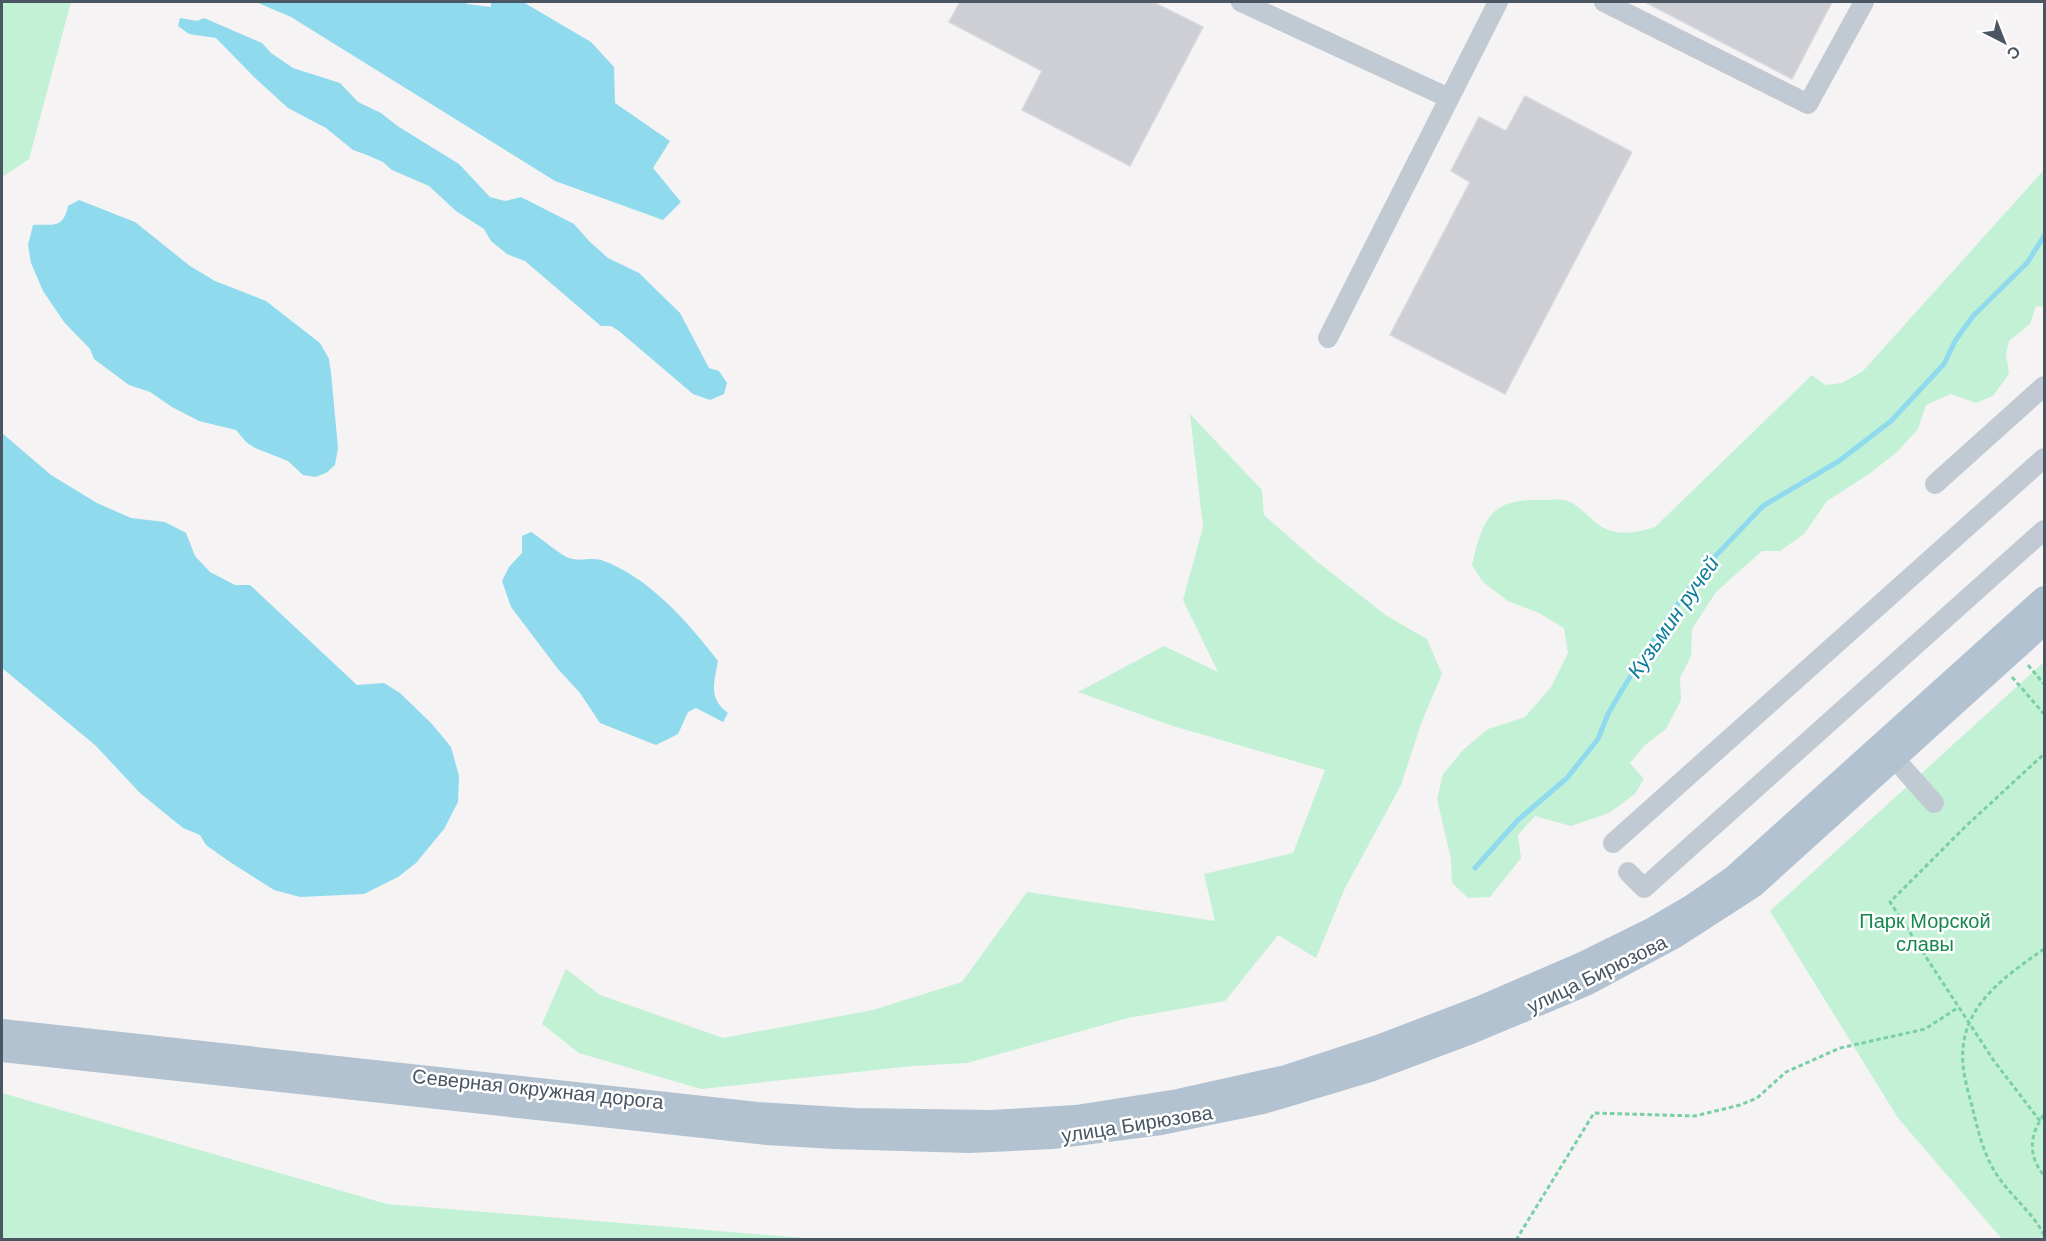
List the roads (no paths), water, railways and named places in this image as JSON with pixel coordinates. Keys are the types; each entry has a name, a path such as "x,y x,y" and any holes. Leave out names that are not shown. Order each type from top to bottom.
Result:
{"main road":[{"name":"улица Бирюзова","path":"1076,1117 1178,1101 1287,1077 1358,1054 1479,1008 1581,964 1651,930 1692,906 1734,877 2044,598"},
{"name":"улица Бирюзова","path":"1052,1137 1161,1123 1263,1102 1370,1070 1471,1032 1586,984 1674,937 1753,886 2044,623"},
{"name":"Северная окружная дорога","path":"2,1030 757,1114 855,1120 991,1122 1076,1117"},
{"name":"Северная окружная дорога","path":"2,1050 767,1133 969,1141 1052,1137"}],"street":[{"path":"1242,2 1449,98"},
{"path":"1328,338 1498,2"},
{"path":"1604,2 1808,104 1864,2"},
{"path":"1935,484 2044,386"},
{"path":"1613,843 2044,458"},
{"path":"1628,872 1644,888 2044,530"},
{"path":"1895,759 1934,803"}],"water":[{"path":"256,2 467,2 467,4 491,7 491,2 523,2 591,42 614,67 615,103 670,141 653,168 681,202 663,220 555,181 291,17"},
{"path":"180,18 197,21 204,18 262,43 271,53 293,68 340,83 358,102 381,113 399,127 459,164 490,197 505,201 521,197 574,224 608,258 639,273 680,313 709,368 719,371 727,383 724,394 710,400 693,394 619,331 611,326 601,326 525,261 507,254 491,241 484,229 456,211 429,186 392,170 383,162 353,150 326,128 288,108 216,38 189,34 178,26"},
{"path":"79,200 135,222 190,266 215,281 266,301 320,343 329,359 331,373 338,448 335,465 326,473 315,477 303,475 288,461 246,442 236,430 199,421 150,392 129,385 94,359 90,349 64,322 43,291 31,263 28,245 33,225 52,225 60,222 68,206"},
{"path":"2,433 51,475 97,503 131,518 165,522 186,533 195,556 210,572 235,585 250,585 357,685 384,683 400,693 432,724 451,747 459,776 458,802 444,829 416,863 398,877 364,894 300,897 274,890 206,845 200,835 183,828 140,793 95,745 2,668"},
{"path":"531,532 569,558 597,559 618,567 635,577 666,602 694,631 718,661 714,690 717,702 728,713 723,722 696,708 688,712 678,734 656,745 600,723 580,693 558,669 511,607 502,581 509,567 522,553 522,536"}],"waterway":[{"name":"Кузьмин ручей","path":"1475,868 1518,820 1567,778 1598,739 1608,714 1622,690 1667,619 1705,567 1763,506 1839,461 1891,421 1944,364 1955,341 1973,316 2027,263 2044,236"}],"park label":[{"name":"Парк Морской славы","path":"1925,932"}]}
